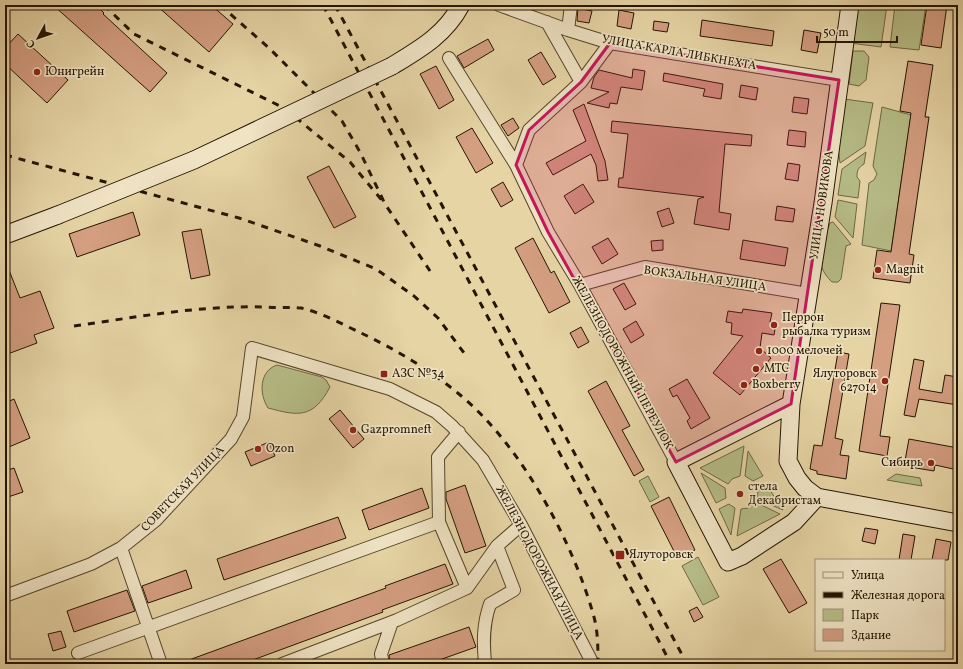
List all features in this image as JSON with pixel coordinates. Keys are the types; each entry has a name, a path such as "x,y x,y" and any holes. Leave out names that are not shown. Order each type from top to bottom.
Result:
{"street":[{"path":"5,235 194,160 392,66 431,42 455,16 461,5"},
{"name":"УЛИЦА КАРЛА ЛИБКНЕХТА","path":"500,5 568,30 610,43 839,80"},
{"path":"568,30 570,5"},
{"name":"УЛИЦА НОВИКОВА","path":"817,498 805,488 797,478 788,461 791,404 850,5"},
{"path":"547,22 581,82"},
{"path":"516,165 529,130 581,82 610,43"},
{"name":"ЖЕЛЕЗНОДОРОЖНЫЙ ПЕРЕУЛОК","path":"449,58 516,165 548,232 580,286 676,462 728,562 742,556 794,522 817,498"},
{"name":"ВОКЗАЛЬНАЯ УЛИЦА","path":"580,286 644,267 808,294"},
{"name":"ЖЕЛЕЗНОДОРОЖНАЯ УЛИЦА","path":"252,348 390,389 436,412 459,432 483,460 521,525 593,664"},
{"name":"СОВЕТСКАЯ УЛИЦА","path":"5,596 91,564 121,548 156,520 231,439 243,417 252,348"},
{"path":"676,462 791,404"},
{"path":"459,432 438,457 439,522 467,588"},
{"path":"817,498 958,523"},
{"path":"78,653 439,522"},
{"path":"282,664 392,622 467,588 497,546 521,525"},
{"path":"481,664 485,662 483,639 486,616 490,604 514,590 497,546"},
{"path":"121,548 161,664"},
{"path":"383,664 381,654 392,622"}],"highlighted area":[{"path":"610,43 839,80 791,404 676,462 548,232 516,165 529,130 581,82"}],"green space":[{"path":"856,5 887,5 881,47 850,43"},
{"path":"895,5 926,5 919,50 890,47"},
{"path":"853,51 864,51 869,57 866,80 859,86 849,84"},
{"path":"844,99 873,103 865,146 840,163 837,139"},
{"path":"882,107 911,115 891,251 862,245 869,183 874,180 877,174 873,166"},
{"path":"866,152 864,164 858,169 857,173 857,177 860,181 858,198 838,195 842,169"},
{"path":"838,200 857,204 853,238 835,217"},
{"path":"833,222 851,244 846,246 841,279 838,282 832,282 826,275 820,261 820,254 824,239 830,223"},
{"path":"277,365 322,377 326,380 330,387 324,397 311,410 288,413 268,408 263,396 262,384 267,372"},
{"path":"744,446 740,476 732,479 728,484 700,468"},
{"path":"748,451 763,476 753,481 745,476"},
{"path":"701,473 725,488 726,498 716,503"},
{"path":"896,474 920,478 922,486 887,480"},
{"path":"648,476 659,497 650,502 639,481"},
{"path":"768,487 783,510 757,499 758,491"},
{"path":"755,502 780,514 737,536 741,509 748,508"},
{"path":"729,504 735,508 731,535 719,509"},
{"path":"698,557 719,597 703,605 682,566"}],"building":[{"path":"53,5 96,5 104,13 103,14 167,73 150,92"},
{"path":"156,5 211,5 233,24 209,52"},
{"path":"927,5 947,5 941,48 921,45"},
{"path":"578,8 592,11 589,23 577,21"},
{"path":"619,10 634,13 631,29 617,26"},
{"path":"702,20 774,31 772,46 700,36"},
{"path":"654,21 669,23 667,32 653,30"},
{"path":"804,30 821,33 817,53 801,50"},
{"name":"Юнигрейн","path":"18,34 68,80 47,103 5,64 5,48"},
{"path":"488,39 494,50 464,68 457,56"},
{"path":"541,52 556,77 543,85 528,60"},
{"path":"908,61 933,65 925,117 929,117 909,254 914,255 910,283 873,278 877,250 891,252 911,113 900,111"},
{"path":"436,66 454,100 439,109 420,74"},
{"path":"633,69 645,71 642,90 621,87 617,104 610,103 609,108 587,103 609,92 591,88 594,77 599,70 632,78"},
{"path":"664,73 723,84 721,99 703,96 705,89 663,81"},
{"path":"741,85 758,88 756,100 739,97"},
{"path":"794,97 809,99 807,114 792,112"},
{"path":"584,104 605,161 608,180 598,181 596,165 591,154 553,175 546,163 586,141 573,110"},
{"path":"513,118 519,128 508,136 501,125"},
{"path":"612,121 752,135 751,146 725,144 719,212 731,214 729,230 694,224 698,199 704,197 618,187 619,178 623,178 628,134 611,132"},
{"path":"472,128 493,163 476,173 456,137"},
{"path":"789,130 806,132 805,147 787,145"},
{"path":"788,163 800,165 798,181 785,179"},
{"path":"329,166 356,217 334,228 307,177"},
{"path":"503,182 513,200 501,207 491,189"},
{"path":"583,184 594,202 575,214 564,196"},
{"path":"777,206 795,209 793,222 775,220"},
{"path":"669,208 674,223 662,227 657,212"},
{"path":"133,212 140,235 77,257 69,234"},
{"path":"201,229 210,275 191,279 182,232"},
{"path":"533,238 551,273 554,271 570,302 549,313 515,248"},
{"path":"608,238 618,254 602,264 592,247"},
{"path":"663,240 663,250 652,251 651,241"},
{"path":"743,240 788,248 785,266 740,259"},
{"path":"5,260 20,298 40,291 54,328 34,335 37,343 5,355"},
{"path":"624,283 636,304 625,310 613,289"},
{"path":"881,303 900,305 880,436 890,437 887,456 859,451"},
{"path":"743,309 772,313 770,322 776,323 774,335 762,333 760,348 771,358 740,395 713,373 743,336 731,334 732,323 726,322 728,311 742,313"},
{"path":"636,321 644,335 631,343 623,329"},
{"path":"581,327 589,342 578,348 570,333"},
{"path":"838,352 849,354 835,438 843,440 840,455 849,456 846,479 817,474 817,471 810,469 814,445 822,446"},
{"path":"914,359 924,361 919,389 942,393 945,375 958,377 958,405 919,399 915,417 904,415"},
{"path":"687,379 710,418 691,429 687,421 690,418 677,395 673,397 669,389"},
{"path":"606,381 630,426 622,430 644,470 634,476 588,391"},
{"path":"14,399 30,438 9,447 5,437 5,403"},
{"path":"340,410 364,439 353,448 329,419"},
{"path":"909,439 958,448 958,470 935,465 934,471 904,466"},
{"path":"269,442 275,456 251,466 245,452"},
{"path":"14,468 23,492 5,498 5,471"},
{"path":"465,485 486,546 465,553 446,499 446,492"},
{"path":"422,488 429,508 369,530 362,510"},
{"path":"669,497 695,550 678,559 651,506"},
{"path":"338,517 346,538 224,580 217,559"},
{"path":"865,528 878,530 875,544 862,541"},
{"path":"903,534 915,536 911,559 899,559"},
{"path":"936,539 951,542 948,560 932,559"},
{"path":"781,559 807,603 789,613 763,569"},
{"path":"445,564 453,584 382,610 383,612 242,664 178,664 386,588 385,586"},
{"path":"186,570 192,588 148,603 142,586"},
{"path":"127,590 135,611 74,632 67,611"},
{"path":"697,607 703,617 694,622 689,611"},
{"path":"469,627 476,647 428,664 390,664 389,655"},
{"path":"61,631 66,647 53,651 48,634"}],"railway":[{"path":"104,5 134,34 284,108 350,162 385,204"},
{"path":"220,5 269,48 342,121 360,152 385,204 430,271"},
{"path":"323,5 671,664"},
{"path":"335,5 687,664"},
{"path":"5,155 239,218 320,246 376,269 414,296 438,318 467,357"},
{"path":"74,326 170,312 217,308 301,308 324,316 374,339 424,368 448,385 482,415 503,440 542,496 573,557 585,588 594,617 598,640 598,664"}],"place":[{"name":"Юнигрейн","path":"37,72"},
{"name":"Magnit","path":"878,270"},
{"name":"Перрон рыбалка туризм","path":"774,325"},
{"name":"1000 мелочей","path":"759,351"},
{"name":"МТС","path":"756,369"},
{"name":"АЗС №34","path":"384,374"},
{"name":"Ялуторовск 627014","path":"885,381"},
{"name":"Boxberry","path":"744,385"},
{"name":"Gazpromneft","path":"353,430"},
{"name":"Ozon","path":"258,449"},
{"name":"Сибирь","path":"931,463"},
{"name":"стела Декабристам","path":"740,494"},
{"name":"Ялуторовск","path":"620,555"}]}
